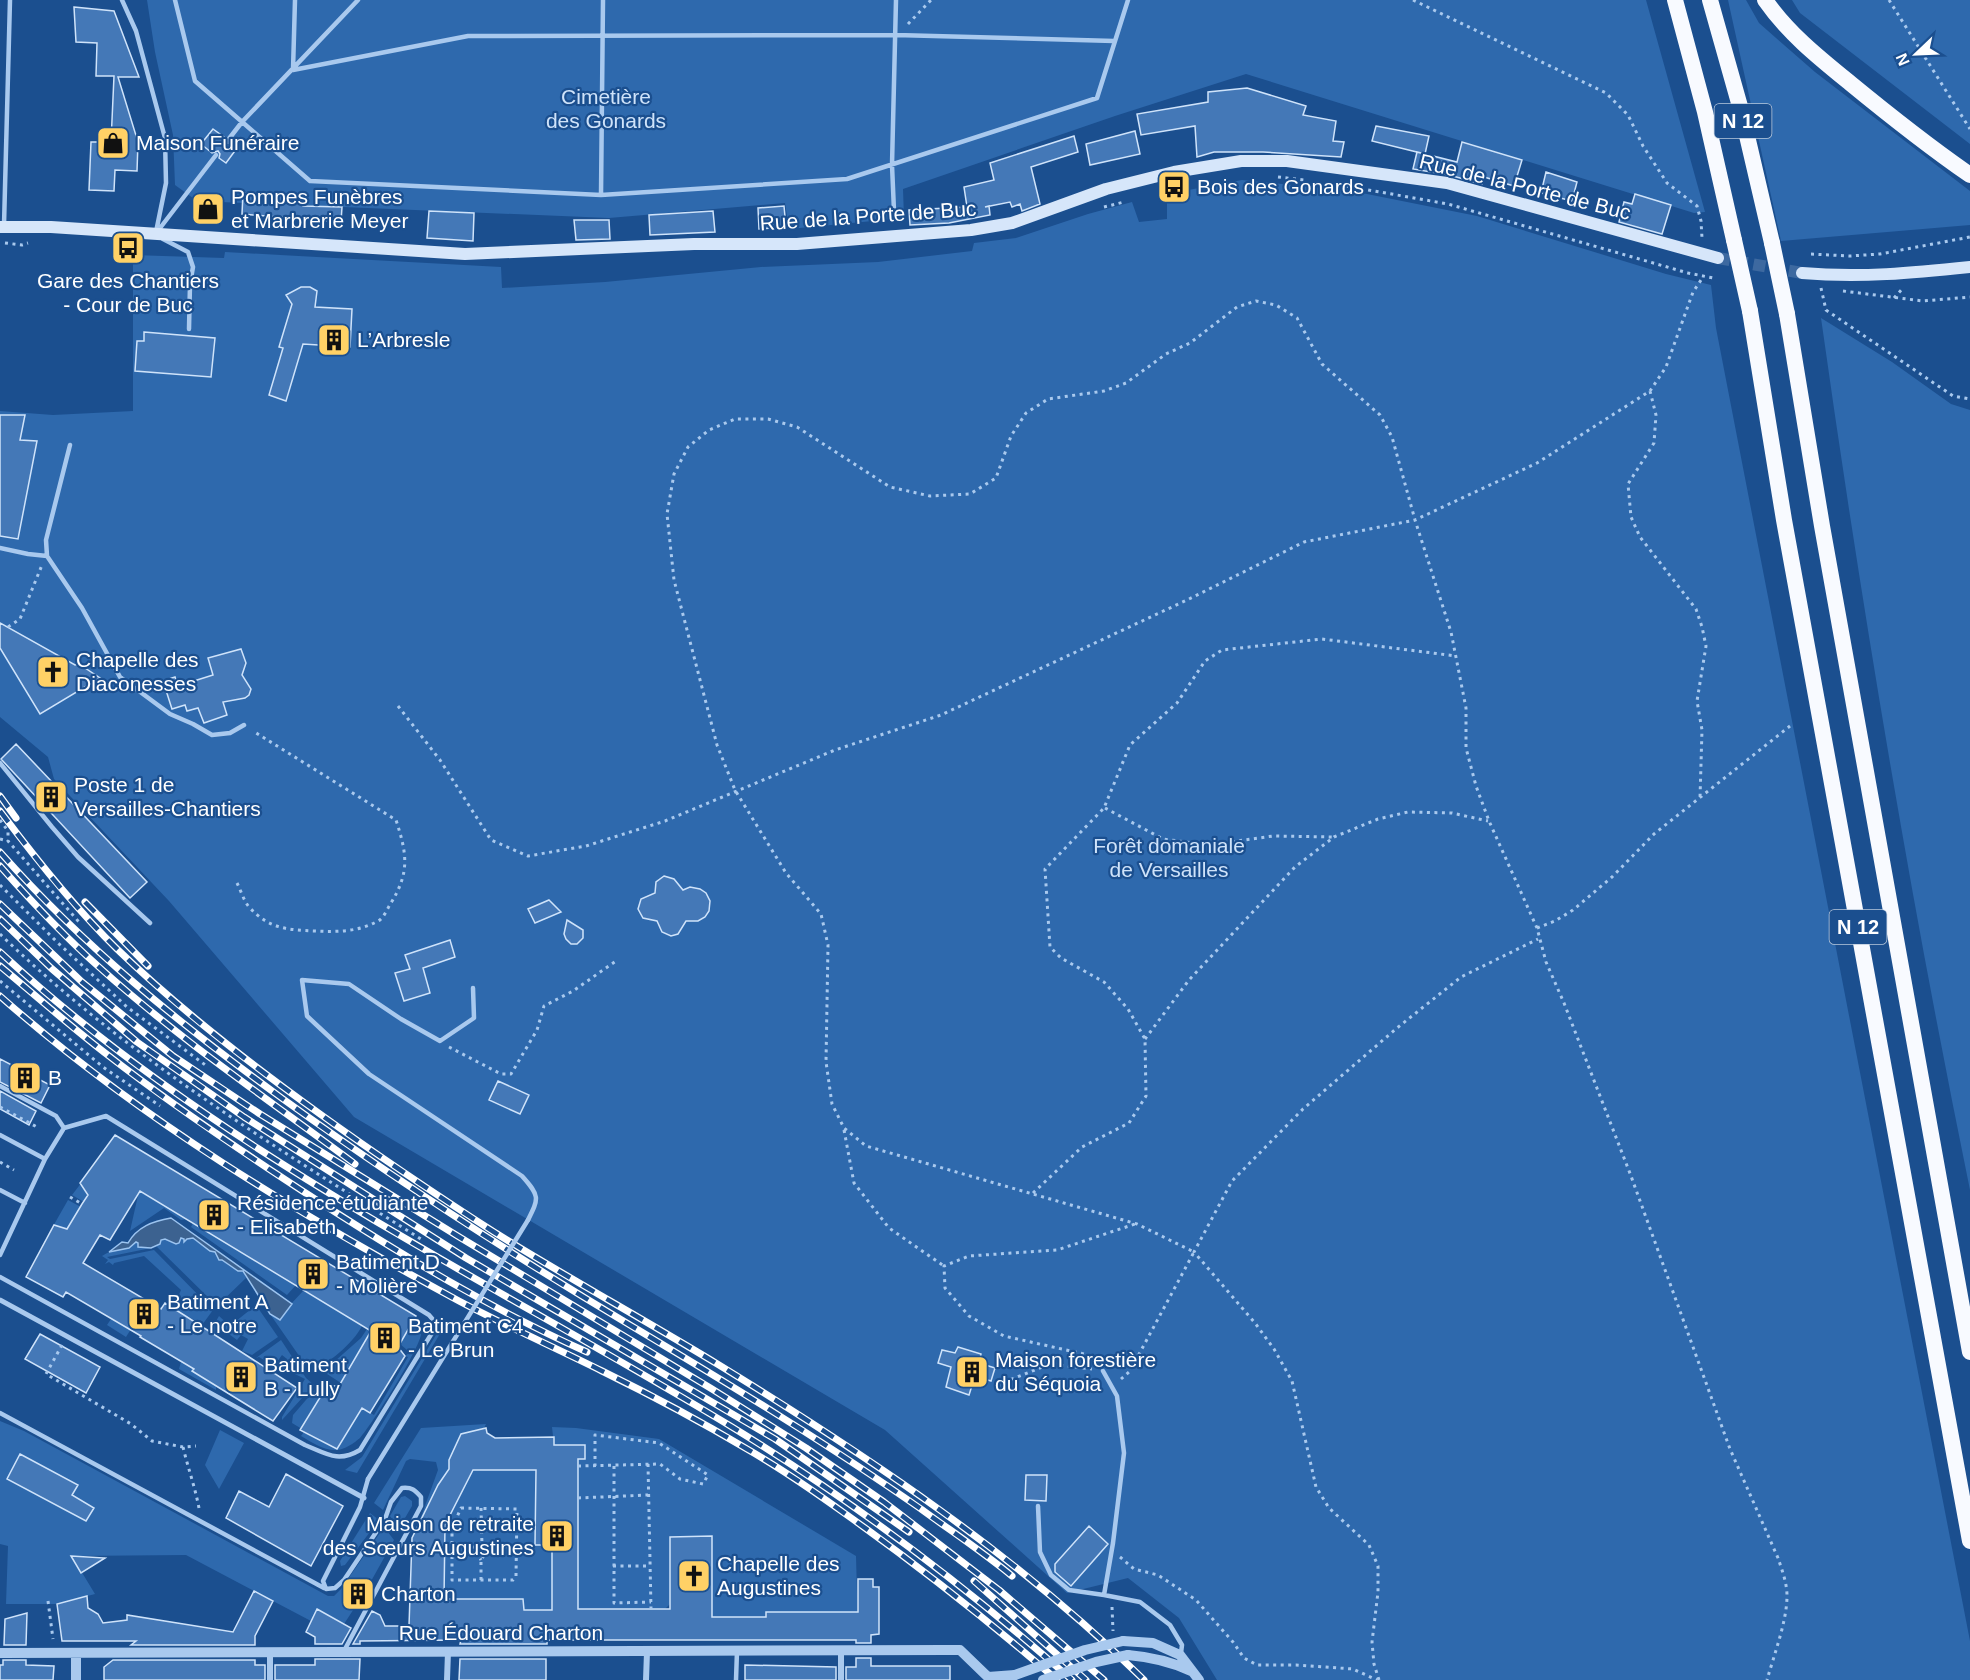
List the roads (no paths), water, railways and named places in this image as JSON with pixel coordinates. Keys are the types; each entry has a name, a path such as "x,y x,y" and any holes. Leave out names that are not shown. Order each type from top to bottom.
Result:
{"highway":[{"name":"N 12","path":"1675,0 1705,112 1750,311 1788,544 1970,1541"},
{"name":"N 12","path":"1710,0 1741,110 1787,314 1822,526 1970,1352"},
{"path":"1765,0 1801,43 1915,136 1970,175"}],"main road":[{"name":"Rue de la Porte de Buc","path":"2,227 51,228 465,254 694,244 797,244 971,230 1012,223 1107,189 1174,172 1241,161 1287,161 1447,183 1718,258"},
{"path":"1802,273 1866,276 1970,267"}],"street":[{"path":"0,1300 364,1498"},
{"path":"989,1679 1014,1675 1057,1659 1118,1642 1153,1643 1177,1659 1196,1676"},
{"path":"841,1650 841,1680"},
{"name":"Rue Édouard Charton","path":"0,1653 960,1650 989,1679"},
{"path":"447,1680 448,1652"},
{"path":"646,1680 647,1652"},
{"path":"76,1653 76,1680"},
{"path":"270,1653 270,1680"},
{"path":"1043,1680 1096,1662 1128,1655 1177,1659"}],"lane":[{"path":"2,227 10,0"},
{"path":"122,0 136,31 165,138 166,183 155,235"},
{"path":"175,0 195,81 310,181 601,195 847,179 1097,98 1128,0"},
{"path":"293,70 295,0"},
{"path":"228,140 242,122 358,0"},
{"path":"601,195 603,0"},
{"path":"894,211 892,165 896,0"},
{"path":"293,70 468,36 896,35 1114,41"},
{"path":"155,235 216,155"},
{"path":"155,235 188,252 193,267 190,284 189,329"},
{"path":"70,445 46,540 47,556 82,608 120,676 170,714 212,735 230,733 244,725"},
{"path":"0,548 28,555 47,556"},
{"path":"0,763 78,857 150,922"},
{"path":"326,1589 323,1581 364,1498 368,1479 537,1202 535,1193 522,1176 369,1074 307,1016 302,980 349,984 440,1041 474,1018 473,988"},
{"path":"0,1086 56,1116 64,1128"},
{"path":"0,1255 45,1159 64,1128 106,1116 429,1315 435,1322 435,1328 360,1450 350,1456 340,1458 305,1445 0,1277"},
{"path":"0,1135 45,1159"},
{"path":"0,1190 25,1203"},
{"path":"1103,1371 1117,1396 1124,1453 1104,1595"},
{"path":"0,1413 326,1589 335,1588 344,1580 402,1488 409,1487 415,1490 421,1497 421,1506 343,1653"},
{"path":"1038,1506 1040,1552 1051,1575 1069,1590 1140,1602 1170,1625 1182,1645 1177,1659"},
{"path":"736,1680 737,1651"}],"tunnel":[{"path":"1718,258 1802,273"}],"railway":[{"path":"0,796 16,818"},
{"path":"0,811 56,882 117,949 190,1015 267,1075 428,1189 494,1232 719,1365 886,1472 941,1510 1046,1591 1144,1680"},
{"path":"0,852 65,920 134,983 283,1099 413,1189 501,1246 851,1461 1012,1576"},
{"path":"0,866 60,930 129,994 355,1164"},
{"path":"85,902 148,966"},
{"path":"0,904 82,982 173,1056 260,1114 806,1448 884,1502 999,1590 1104,1680"},
{"path":"0,919 51,968 137,1042 244,1117 466,1258 775,1439 909,1532"},
{"path":"0,952 83,1023 170,1089 261,1150 354,1208 777,1455 865,1515 950,1578 1072,1680"},
{"path":"0,966 134,1075 265,1166 450,1282 518,1319 587,1352"},
{"path":"0,996 107,1083 221,1162 279,1198 459,1301 657,1399 786,1473 928,1575 1057,1680"},
{"path":"974,1581 1086,1680"}],"place":[{"name":"Maison Funéraire","path":"113,143"},
{"name":"Bois des Gonards","path":"1174,187"},
{"name":"Pompes Funèbres et Marbrerie Meyer","path":"208,209"},
{"name":"Gare des Chantiers - Cour de Buc","path":"128,248"},
{"name":"L’Arbresle","path":"334,340"},
{"name":"Chapelle des Diaconesses","path":"53,672"},
{"name":"Poste 1 de Versailles-Chantiers","path":"51,797"},
{"name":"B","path":"25,1078"},
{"name":"Résidence étudiante - Elisabeth","path":"214,1215"},
{"name":"Batiment D - Molière","path":"313,1274"},
{"name":"Batiment A - Le notre","path":"144,1314"},
{"name":"Batiment C4 - Le Brun","path":"385,1338"},
{"name":"Maison forestière du Séquoia","path":"972,1372"},
{"name":"Batiment B - Lully","path":"241,1377"},
{"name":"Maison de retraite des Sœurs Augustines","path":"557,1536"},
{"name":"Chapelle des Augustines","path":"694,1576"},
{"name":"Charton","path":"358,1594"}],"park label":[{"name":"Cimetière des Gonards","path":"606,109"},
{"name":"Forêt domaniale de Versailles","path":"1169,858"}]}
